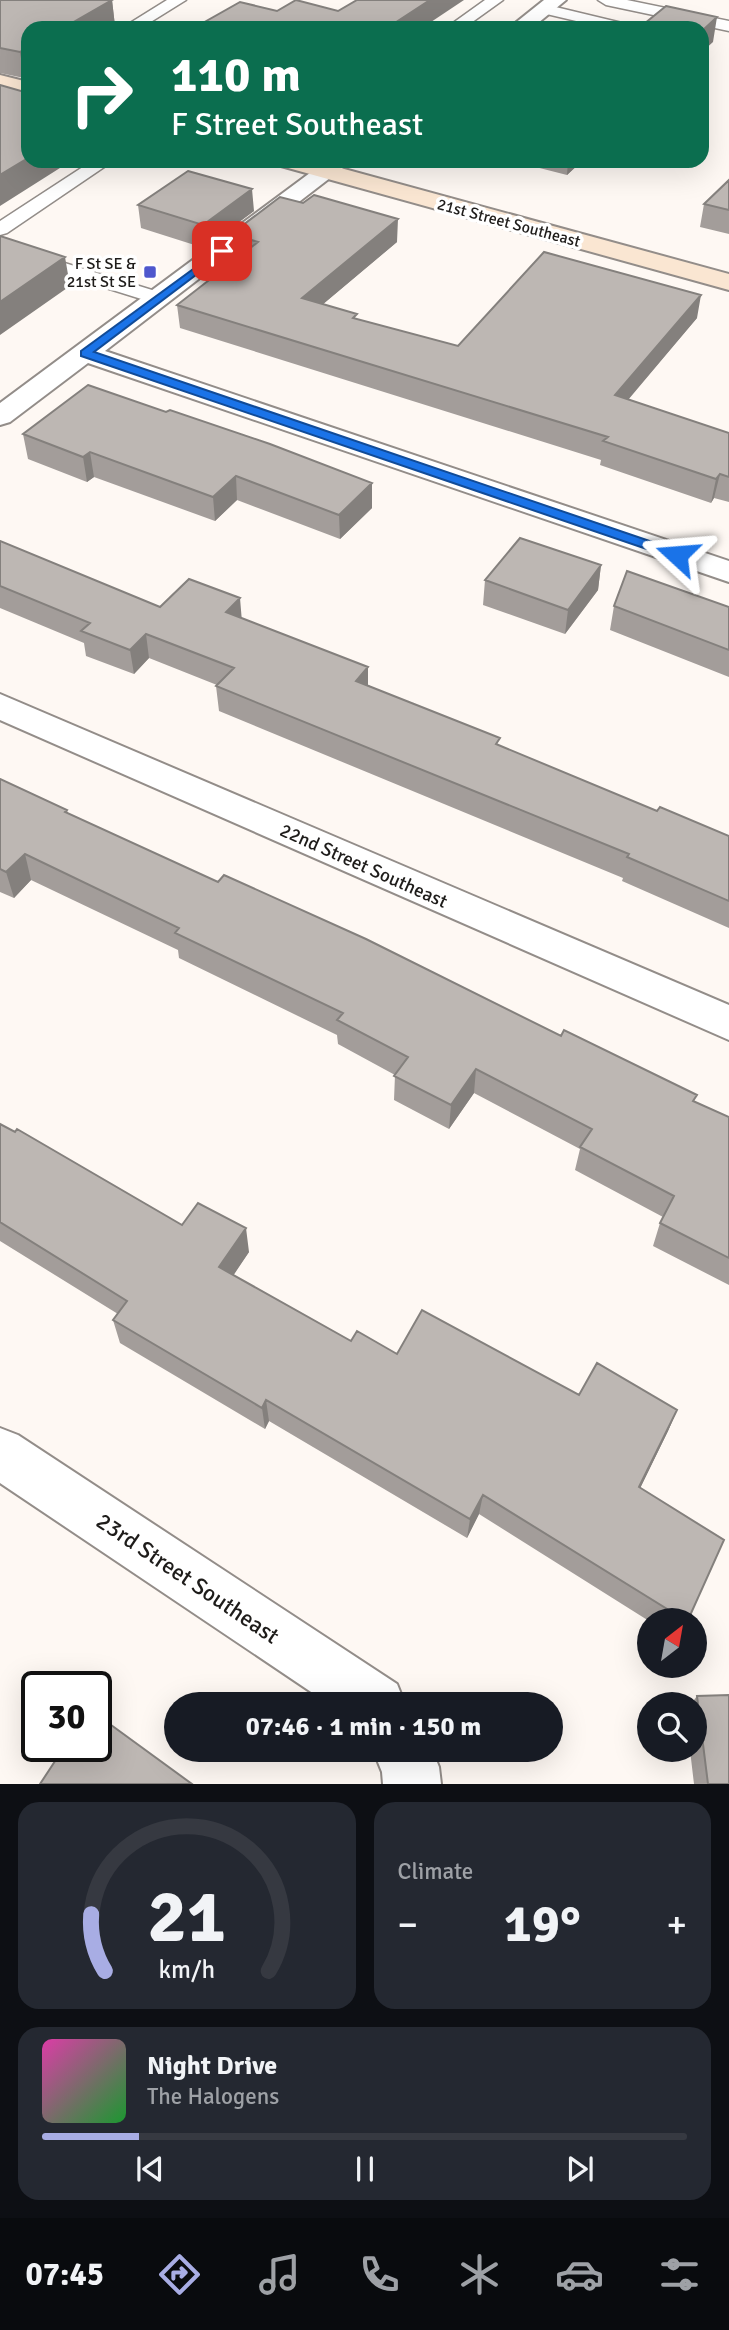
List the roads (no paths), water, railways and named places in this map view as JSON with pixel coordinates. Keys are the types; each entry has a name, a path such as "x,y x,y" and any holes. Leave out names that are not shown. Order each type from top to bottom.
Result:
{"street":[{"path":"527,21 548,3"},
{"path":"0,416 331,168"},
{"name":"21st Street Southeast","path":"341,168 729,282"},
{"path":"85,353 729,572"},
{"name":"22nd Street Southeast","path":"0,706 729,1023"},
{"name":"23rd Street Southeast","path":"0,1453 359,1692"},
{"path":"407,1762 412,1784"}],"lane":[{"path":"142,21 178,0"},
{"path":"464,21 495,0"},
{"path":"606,0 705,21"},
{"path":"548,3 602,21"},
{"path":"709,22 729,26"},
{"path":"0,229 93,168"},
{"path":"0,249 158,298"}],"place":[{"name":"F St SE & 21st St SE","path":"150,272"}]}
